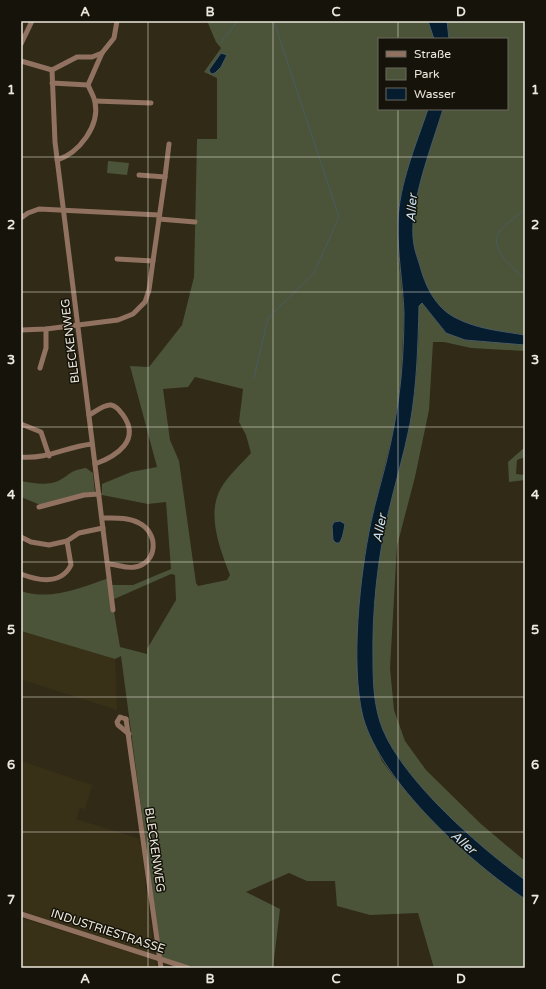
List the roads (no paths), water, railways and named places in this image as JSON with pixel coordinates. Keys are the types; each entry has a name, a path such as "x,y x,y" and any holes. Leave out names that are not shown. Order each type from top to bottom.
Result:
{"street":[{"path":"21,44 32,21"},
{"path":"57,160 68,157 89,134 95,118 95,101 88,85 102,53 114,38 117,21"},
{"path":"21,61 52,70 78,57 92,57 102,53"},
{"name":"BLECKENWEG","path":"52,70 53,122 57,160 79,324 92,444 113,610"},
{"path":"52,84 88,85"},
{"path":"95,101 151,103"},
{"path":"21,330 46,329 118,320 133,314 145,302 149,290 169,144"},
{"path":"139,175 165,177"},
{"path":"21,218 28,213 39,209 159,217 195,222"},
{"path":"117,259 152,260"},
{"path":"40,368 46,348 46,329"},
{"path":"89,415 105,406 112,405 120,410 130,426 130,432 125,444 115,454 95,464"},
{"path":"21,424 41,432 45,440 49,456"},
{"path":"21,457 36,458 49,456 75,446 92,444"},
{"path":"39,507 77,497 98,494"},
{"path":"102,518 123,518 138,523 148,529 152,536 152,552 150,557 144,562 136,567 108,564"},
{"path":"21,537 31,542 49,545 67,541 79,533 103,528"},
{"path":"21,574 53,580 64,576 71,566 71,555 67,541"},
{"name":"BLECKENWEG","path":"129,734 118,725 117,722 120,717 127,718 160,968"},
{"name":"INDUSTRIESTRASSE","path":"21,914 188,968"}],"water":[{"path":"428,21 447,21 449,38 434,38"},
{"path":"221,53 227,55 221,67 215,73 211,74 209,70"},
{"name":"Aller","path":"428,110 443,110 427,159 417,195 414,213 414,245 425,281 436,301 447,313 462,321 480,327 525,335 525,345 465,340 446,333 422,303 419,306 417,365 410,424 384,532 376,587 373,643 373,678 375,696 383,730 408,771 425,792 466,832 486,850 525,880 525,899 479,864 454,842 408,793 388,768 373,742 363,717 359,696 357,646 363,567 371,522 393,431 402,370 404,313 398,245 398,222 401,193"},
{"path":"340,521 345,524 342,537 339,543 336,543 333,540 332,526 334,522"}],"waterway":[{"path":"221,42 238,21"},
{"path":"254,378 268,318 314,273 339,217 274,21"},
{"path":"525,211 501,229 497,236 497,243 503,257 522,276 525,276"}]}
